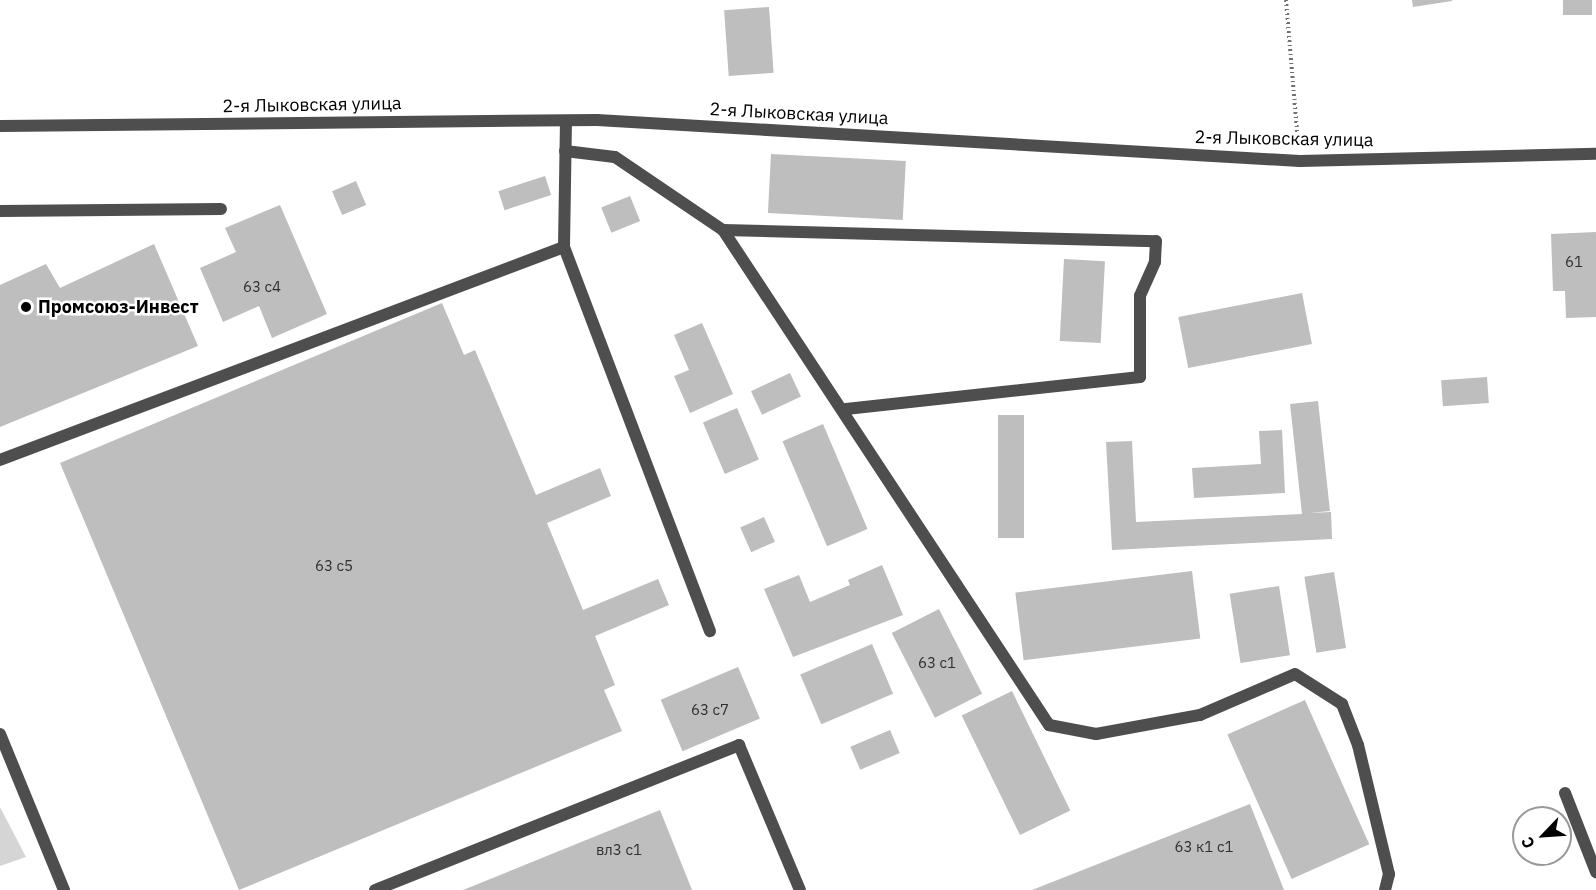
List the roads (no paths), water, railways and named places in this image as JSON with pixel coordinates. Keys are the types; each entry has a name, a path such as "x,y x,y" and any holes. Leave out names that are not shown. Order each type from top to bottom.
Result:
{"street":[{"name":"2-я Лыковская улица","path":"0,126 597,120 1300,161 1596,154"},
{"path":"566,121 564,247 710,631"},
{"path":"565,151 615,157 723,230 844,410 1049,725 1096,734 1200,715 1295,674 1342,704 1358,745 1389,874 1385,890"},
{"path":"0,211 220,209"},
{"path":"723,230 1156,241 1155,262 1140,296 1140,377 844,410"},
{"path":"0,460 564,247"},
{"path":"0,734 64,890"},
{"path":"375,890 739,745 800,890"},
{"path":"1565,794 1596,872"}],"place":[{"name":"Промсоюз-Инвест","path":"26,307"}]}
